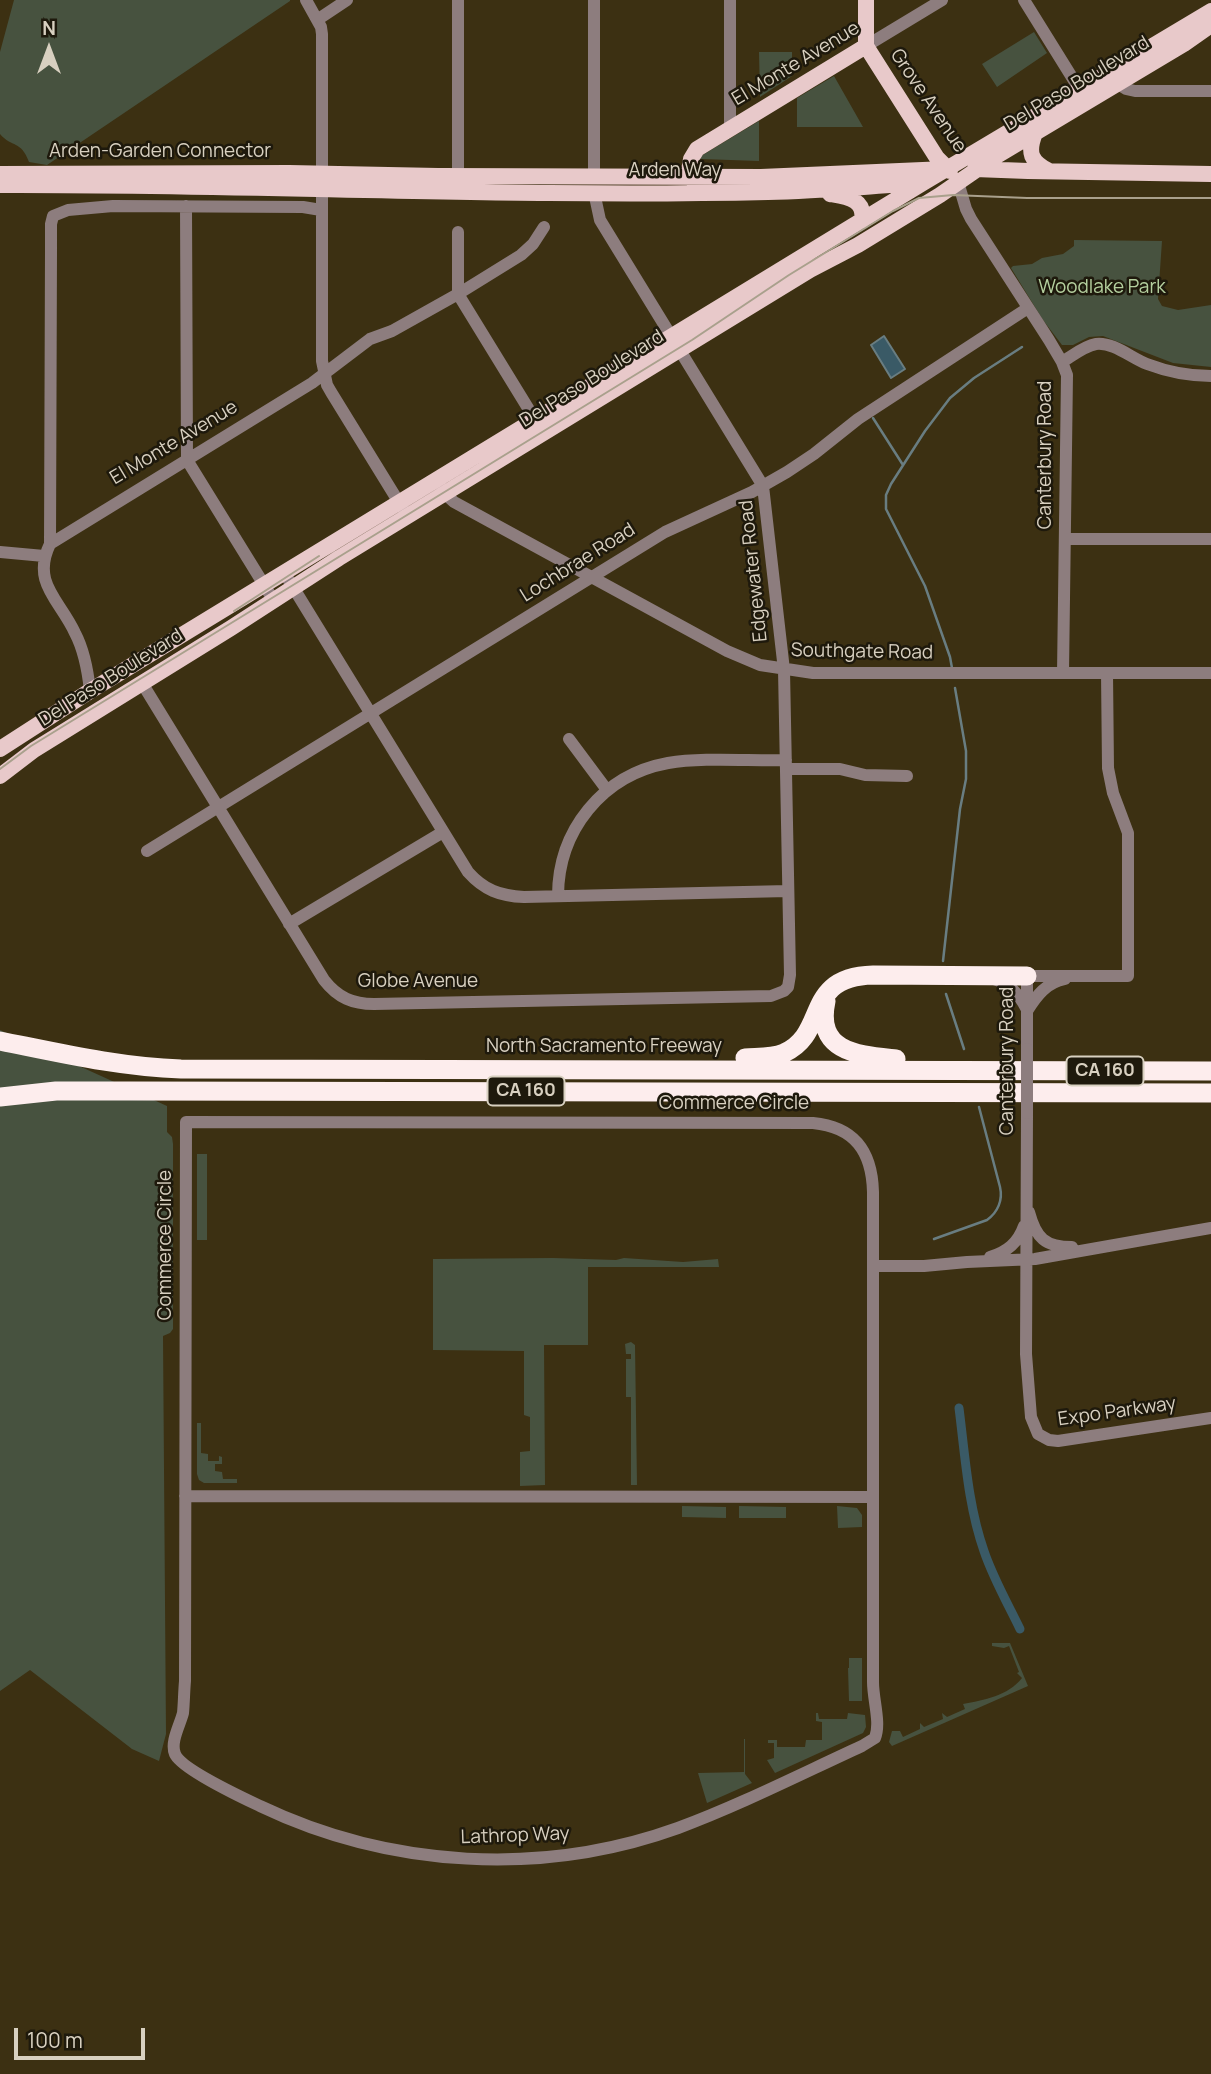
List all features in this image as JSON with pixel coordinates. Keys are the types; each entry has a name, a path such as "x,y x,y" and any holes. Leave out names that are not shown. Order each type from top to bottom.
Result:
{"highway":[{"path":"570,1070 778,1055 792,1049 803,1038 829,991 844,980 862,975 1027,976"},
{"path":"829,991 824,1010 825,1025 831,1038 843,1049 859,1055 998,1070"},
{"name":"North Sacramento Freeway","path":"0,1041 147,1068 1211,1071"},
{"name":"CA 160","path":"0,1097 56,1091 1211,1093"},
{"path":"1052,1091 1211,1106"}],"main road":[{"name":"Grove Avenue","path":"866,0 866,46 937,158 953,175"},
{"name":"Del Paso Boulevard","path":"977,169 1035,134 1084,97 1211,11"},
{"name":"Del Paso Boulevard","path":"676,344 858,245 953,175 1084,97 1118,84 1211,25"},
{"name":"El Monte Avenue","path":"688,177 694,152 866,46"},
{"path":"1035,134 1031,146 1033,161 1049,171"},
{"name":"Arden Way","path":"953,175 977,169 1211,174"},
{"name":"Arden Way","path":"321,181 415,191 594,184 688,177 953,175 1028,171"},
{"name":"Arden-Garden Connector","path":"0,174 107,180 321,181"},
{"name":"Del Paso Boulevard","path":"0,749 90,691 265,586 289,581 676,344 923,183 953,175"},
{"name":"Arden Way","path":"321,181 458,176 755,192 923,183"},
{"path":"688,177 702,182 737,185 755,192"},
{"name":"Arden-Garden Connector","path":"0,185 107,180"},
{"path":"807,190 855,200 862,208 862,221"},
{"name":"Del Paso Boulevard","path":"0,776 34,750 274,601 289,581"}],"street":[{"path":"306,0 322,34 324,375 331,392 403,510"},
{"path":"317,20 347,0"},
{"path":"458,0 458,176"},
{"name":"Edgewater Road","path":"594,0 594,184 600,220 763,486 784,670 790,975 788,987 784,991"},
{"path":"730,0 730,128"},
{"name":"El Monte Avenue","path":"866,46 942,0"},
{"path":"1024,0 1084,97"},
{"path":"1118,84 1135,91 1211,91"},
{"name":"Canterbury Road","path":"953,175 966,209 1062,362 1067,375 1063,673"},
{"path":"90,691 89,678 75,631 46,583 43,569 47,550 53,216 101,206 303,206 321,210"},
{"path":"186,206 187,460 274,601"},
{"name":"El Monte Avenue","path":"323,346 339,353 392,331 522,255 544,227"},
{"path":"458,232 458,294 540,427"},
{"name":"Lochbrae Road","path":"147,851 683,522 763,486 814,454 867,413 1028,308"},
{"name":"El Monte Avenue","path":"47,550 324,375 364,343"},
{"path":"1062,362 1089,346 1105,344 1144,363 1171,372 1211,376"},
{"name":"Southgate Road","path":"441,487 454,502 727,651 760,665 813,673 1211,673"},
{"path":"1065,539 1211,539"},
{"path":"0,552 47,550"},
{"path":"289,581 468,872 487,889 513,897 788,891"},
{"name":"Canterbury Road","path":"1026,1260 1027,976 1128,976 1128,833 1113,793 1108,768 1107,673"},
{"name":"Globe Avenue","path":"142,683 289,924 329,986 341,997 356,1003 771,996 784,991"},
{"path":"569,739 607,790"},
{"path":"558,896 559,870 569,839 587,811 607,790 631,775 668,763 786,764 840,769 865,775 907,776"},
{"path":"289,924 443,832"},
{"path":"978,976 1010,986 1027,1012"},
{"path":"1027,1012 1047,986 1058,980 1078,976"},
{"name":"Commerce Circle","path":"185,1496 186,1122 824,1124 837,1128 856,1141 862,1149 870,1164 873,1192 872,1497"},
{"path":"1027,1199 1032,1224 1048,1244 1090,1250"},
{"path":"973,1261 994,1256 1009,1248 1018,1239 1026,1222"},
{"path":"873,1266 1026,1260 1211,1228"},
{"name":"Expo Parkway","path":"1026,1260 1026,1362 1031,1417 1038,1434 1058,1441 1211,1418"},
{"path":"185,1496 872,1497"},
{"name":"Lathrop Way","path":"185,1496 184,1698 173,1747 177,1758 212,1782 287,1819 341,1838 410,1853 509,1860 603,1849 640,1840 676,1828 875,1738 878,1727 873,1692 872,1497"}],"green space":[{"path":"14,0 290,1 47,165 29,162 23,150 0,134 0,52"},
{"path":"1034,32 1047,53 997,87 982,64"},
{"path":"759,52 792,52 792,76 760,97"},
{"path":"834,76 863,127 797,127 797,98"},
{"path":"759,121 759,161 701,159 701,156"},
{"name":"Woodlake Park","path":"1074,240 1162,241 1158,299 1162,306 1178,310 1211,305 1211,367 1173,363 1103,336 1089,337 1073,345 1062,345 1011,268 1063,254 1074,246"},
{"path":"0,1030 167,1106 167,1132 172,1137 173,1144 173,1329 163,1336 166,1734 159,1761 132,1749 30,1670 0,1691"},
{"path":"197,1154 207,1154 207,1240 197,1240"},
{"path":"624,1258 683,1262 718,1259 719,1267 588,1267 588,1345 544,1345 545,1485 520,1486 520,1452 530,1451 530,1417 524,1415 524,1351 433,1350 433,1259"},
{"path":"631,1342 635,1345 637,1485 631,1485 631,1397 626,1397 626,1359 631,1359 631,1354 626,1354 625,1344"},
{"path":"197,1423 201,1423 201,1453 208,1454 208,1461 219,1461 219,1456 222,1457 222,1464 215,1464 215,1471 222,1472 223,1479 237,1479 237,1483 204,1483 199,1480"},
{"path":"682,1506 726,1507 726,1518 682,1517"},
{"path":"739,1506 786,1507 786,1518 739,1518"},
{"path":"837,1506 857,1508 862,1515 862,1527 838,1528"},
{"path":"992,1643 1010,1643 1028,1686 892,1746 889,1742 892,1731 900,1731 903,1737 920,1729 920,1723 924,1727 943,1719 942,1713 947,1717 965,1709 963,1704 995,1696 1010,1689 1022,1678 1017,1673 1019,1672 1009,1646 992,1646"},
{"path":"849,1658 862,1658 862,1701 849,1701"},
{"path":"816,1713 819,1719 847,1719 848,1713 865,1715 866,1727 863,1733 775,1773 767,1760 774,1758 774,1743 768,1743 768,1740 777,1740 777,1747 805,1747 806,1740 822,1740 822,1722 816,1721"},
{"path":"744,1739 745,1774 752,1783 707,1803 698,1773 744,1772"}],"water":[{"path":"884,336 905,369 891,378 871,345"}],"waterway":[{"path":"952,668 925,586 886,509 886,495 925,431 950,398 974,378 1022,347"},
{"path":"873,418 903,465"},
{"path":"943,961 960,809 966,779 966,751 955,688"},
{"path":"946,994 964,1049"},
{"path":"934,1239 987,1220 999,1205 1000,1187 979,1107"},
{"path":"959,1408 974,1516 992,1571 1020,1629"}],"tram line":[{"path":"0,769 31,746 692,340 789,275 919,198 953,195 1027,198 1211,198"},
{"path":"234,611 319,556"}]}
